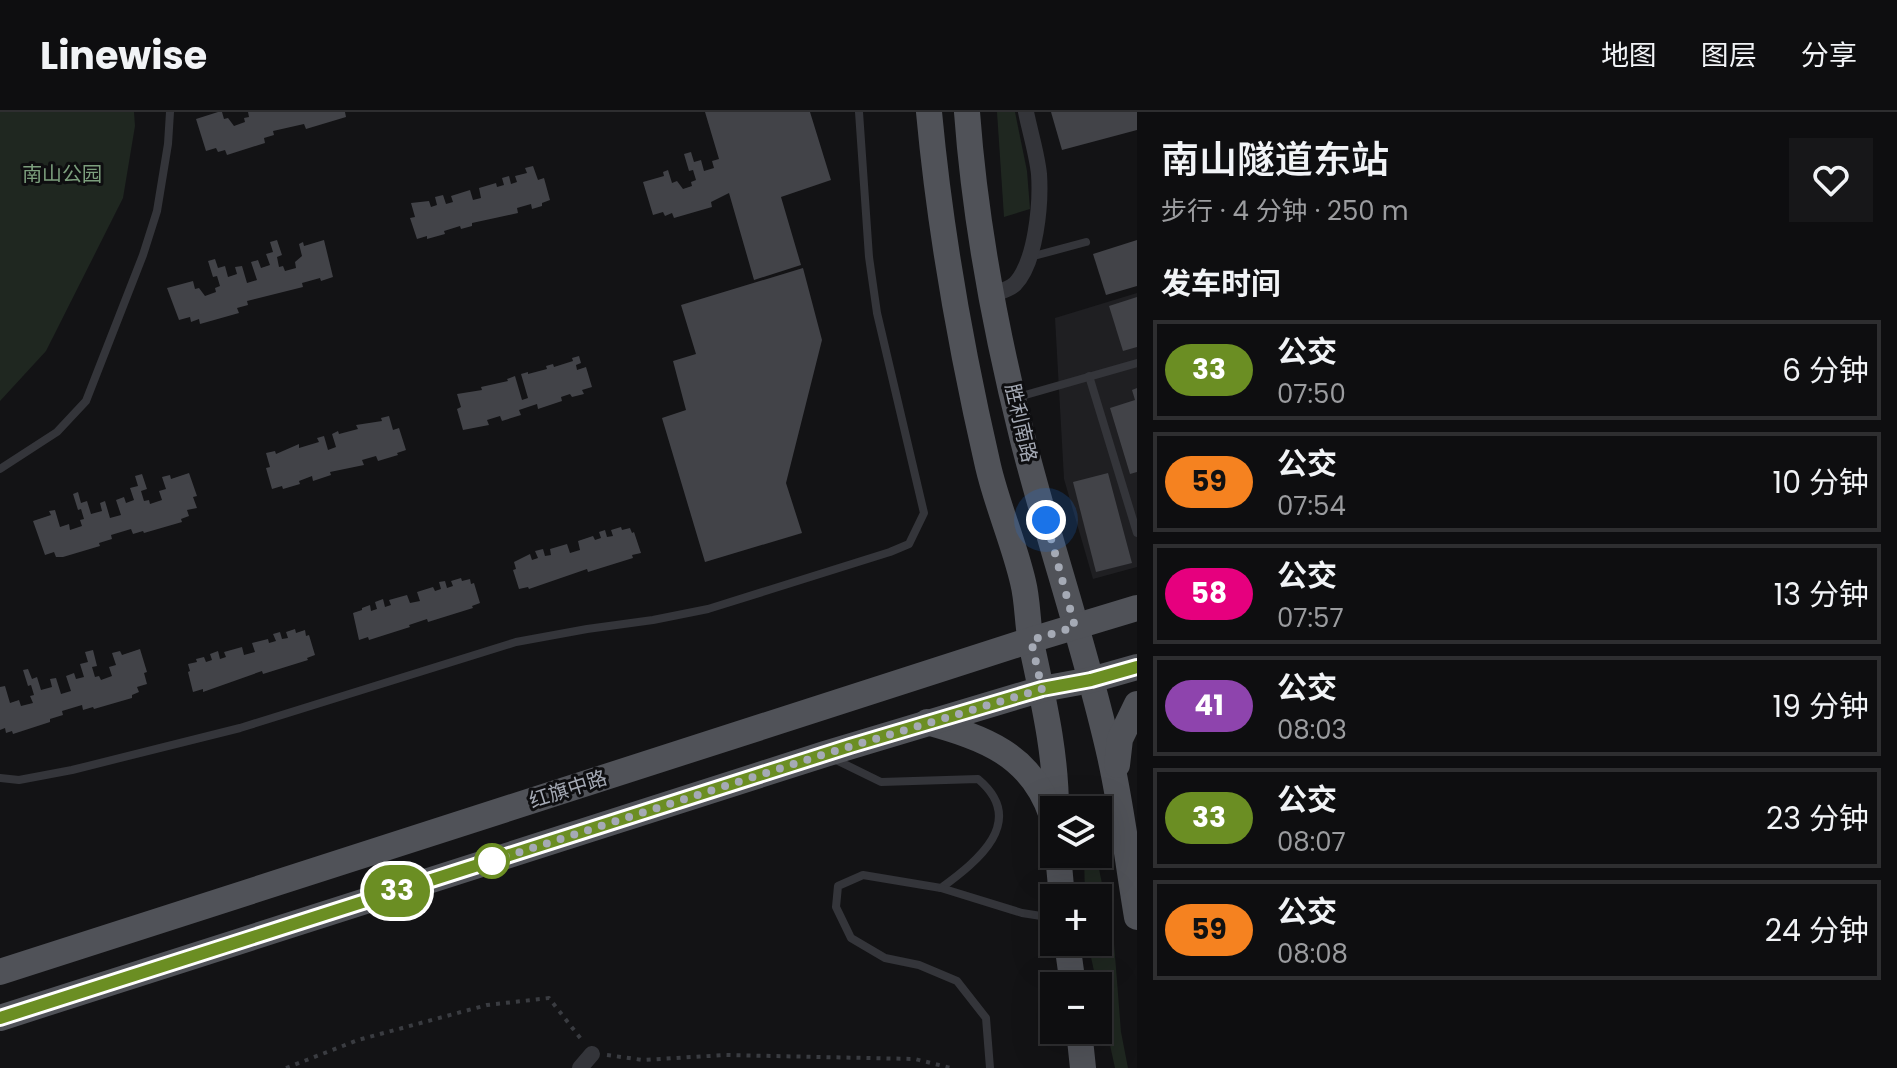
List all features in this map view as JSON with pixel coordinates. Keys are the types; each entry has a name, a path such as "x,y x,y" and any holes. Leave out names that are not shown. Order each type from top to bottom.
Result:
{"main road":[{"name":"胜利南路","path":"929,112 936,186 968,374 988,469 1023,583 1056,769 1056,796"},
{"name":"胜利南路","path":"967,112 972,180 992,294 1023,439 1091,680 1116,793 1137,917"},
{"name":"红旗中路","path":"0,972 1137,608"},
{"path":"0,1018 927,722 1042,689 1137,667"},
{"path":"1116,793 1120,739 1137,704"},
{"path":"927,722 970,734 1007,754 1026,770 1043,796"},
{"path":"1080,1044 1083,1068"}],"street":[{"path":"992,294 1008,290 1017,282 1030,257 1037,221 1039,174 1026,112"},
{"path":"580,1068 592,1054"}],"lane":[{"path":"0,469 57,432 86,401 157,211 170,112"},
{"path":"0,778 19,780 72,770 240,728 516,642 708,609 909,544 924,513 877,313 869,257 859,112"},
{"path":"1030,257 1086,242"},
{"path":"1014,398 1137,363"},
{"path":"1089,376 1137,533"},
{"path":"825,754 881,782 978,779 987,787 998,807 999,826 983,853 941,888"},
{"path":"990,1068 986,1018 957,981 919,965 885,958 851,938 836,907 838,886 863,875 941,888 1040,916"}],"path":[{"path":"286,1068 358,1040 473,1009 549,998 592,1054 643,1060 725,1055 915,1059 951,1068"}],"shaded area":[{"path":"1137,293 1137,567 1093,579 1064,479 1055,318"}],"green space":[{"name":"南山公园","path":"0,112 134,112 135,126 123,198 46,351 0,401"},
{"path":"997,112 1015,112 1027,171 1030,209 1004,217"},
{"path":"1084,868 1099,868 1102,884 1085,884"},
{"path":"1112,933 1121,1032 1128,1068 1115,1068 1110,1044 1112,972 1094,972 1091,956 1112,956"}],"building":[{"path":"222,112 224,119 228,118 234,126 245,122 248,112 345,112 346,117 306,129 304,124 273,131 274,135 264,138 265,143 227,155 225,150 218,152 216,148 206,151 196,119"},
{"path":"705,112 810,112 831,180 781,197 801,265 754,280 729,193 711,202 712,207 674,218 672,213 653,215 643,182 664,176 663,172 668,170 672,183 677,181 683,189 692,186 691,182 696,180 693,170 689,171 684,154 691,152 694,162 701,160 704,171 714,168 712,161 719,159"},
{"path":"1051,112 1137,112 1137,130 1062,150"},
{"path":"533,166 538,180 544,178 550,200 542,206 532,209 531,204 517,208 518,213 472,223 472,226 461,229 460,226 427,239 427,236 417,239 410,218 415,217 411,203 429,201 431,207 437,205 435,197 443,195 446,204 453,202 451,196 470,190 473,200 481,198 479,188 496,183 497,187 504,185 502,178 509,176 511,184 517,182 515,176 527,173 525,168"},
{"path":"277,240 282,255 277,257 279,267 283,266 285,271 296,268 295,262 302,256 299,244 303,242 304,246 324,240 333,277 302,283 303,287 247,301 248,305 237,308 239,313 200,324 199,319 191,322 190,317 179,320 167,288 193,281 195,289 199,288 205,296 216,292 215,288 220,286 217,276 213,277 208,261 215,259 218,268 225,266 228,277 237,274 235,267 242,266 247,283 257,280 251,262 258,260 261,268 270,265 266,254 273,252 270,242"},
{"path":"1137,240 1137,286 1106,295 1093,254"},
{"path":"803,268 822,340 786,483 802,533 705,562 662,418 686,410 673,361 696,354 681,305"},
{"path":"1137,297 1137,347 1123,351 1109,306"},
{"path":"579,356 581,363 576,365 577,370 586,367 592,387 582,390 584,394 572,397 570,394 561,397 562,401 538,409 537,404 519,410 521,415 502,421 500,416 487,420 489,425 463,430 457,409 461,407 457,394 482,390 481,387 508,381 515,376 522,400 528,398 521,374 547,369 546,366 553,364 554,367"},
{"path":"1137,388 1137,472 1130,474 1110,408 1135,400 1132,390"},
{"path":"389,416 393,430 399,428 406,450 398,455 378,461 376,456 362,460 364,465 330,472 331,475 313,481 312,476 283,489 282,486 272,489 266,468 270,467 266,453 275,451 276,454 299,444 299,448 319,442 317,438 324,436 328,450 336,447 332,434 358,429 356,425 382,421 381,418"},
{"path":"189,473 197,496 193,497 197,508 187,510 189,516 181,519 182,522 144,533 133,534 131,529 111,535 112,539 99,543 100,546 63,557 56,557 54,552 45,555 33,521 51,515 49,511 55,510 60,527 69,524 70,530 82,526 80,520 84,519 73,494 78,492 81,503 87,501 91,514 102,511 100,503 105,501 110,518 121,515 116,500 124,497 126,503 134,500 130,488 138,486 135,476 142,474 147,489 141,491 144,501 149,500 150,504 162,500 159,491 166,489 162,477 170,475 171,479"},
{"path":"1108,473 1132,563 1096,572 1073,482"},
{"path":"621,527 622,530 630,528 634,532 641,553 588,572 587,569 529,589 519,589 513,570 516,569 514,562 530,554 532,560 538,558 535,551 543,549 545,556 551,555 550,549 567,544 570,553 580,550 578,541 593,536 595,540 601,538 599,532 605,530 607,537 613,536 611,530"},
{"path":"461,578 462,581 470,579 471,584 474,583 480,603 473,608 428,622 427,619 369,640 368,637 359,640 353,613 370,605 371,611 377,609 375,602 383,599 385,607 391,605 389,600 407,595 410,603 420,601 417,592 433,587 435,591 441,589 439,582 445,581 447,588 453,586 451,581"},
{"path":"295,629 296,633 305,630 306,636 309,635 315,655 308,660 263,674 262,671 203,692 203,689 193,692 188,664 197,662 196,659 204,657 206,662 212,660 210,654 218,651 220,659 226,657 224,652 242,647 244,655 255,652 252,643 268,639 269,643 276,641 273,634 280,632 282,639 288,638 286,632"},
{"path":"140,649 147,684 137,687 139,692 132,698 94,709 83,710 82,705 62,711 63,715 50,719 50,722 13,734 12,731 6,733 5,728 0,730 0,687 5,686 10,703 19,700 21,706 33,703 31,685 28,686 23,670 28,669 32,679 37,677 41,690 52,687 50,679 56,678 61,694 71,691 66,676 74,673 76,679 84,677 80,664 88,662 85,652 93,650 97,666 92,667 95,677 99,676 101,680 112,676 109,667 116,665 112,653 120,651 122,655"}],"bus line":[{"name":"33","path":"0,1018 927,722 1042,689 1137,667"}],"route":[{"path":"492,861 927,722 1042,689 1031,640 1075,627 1046,520"}]}
